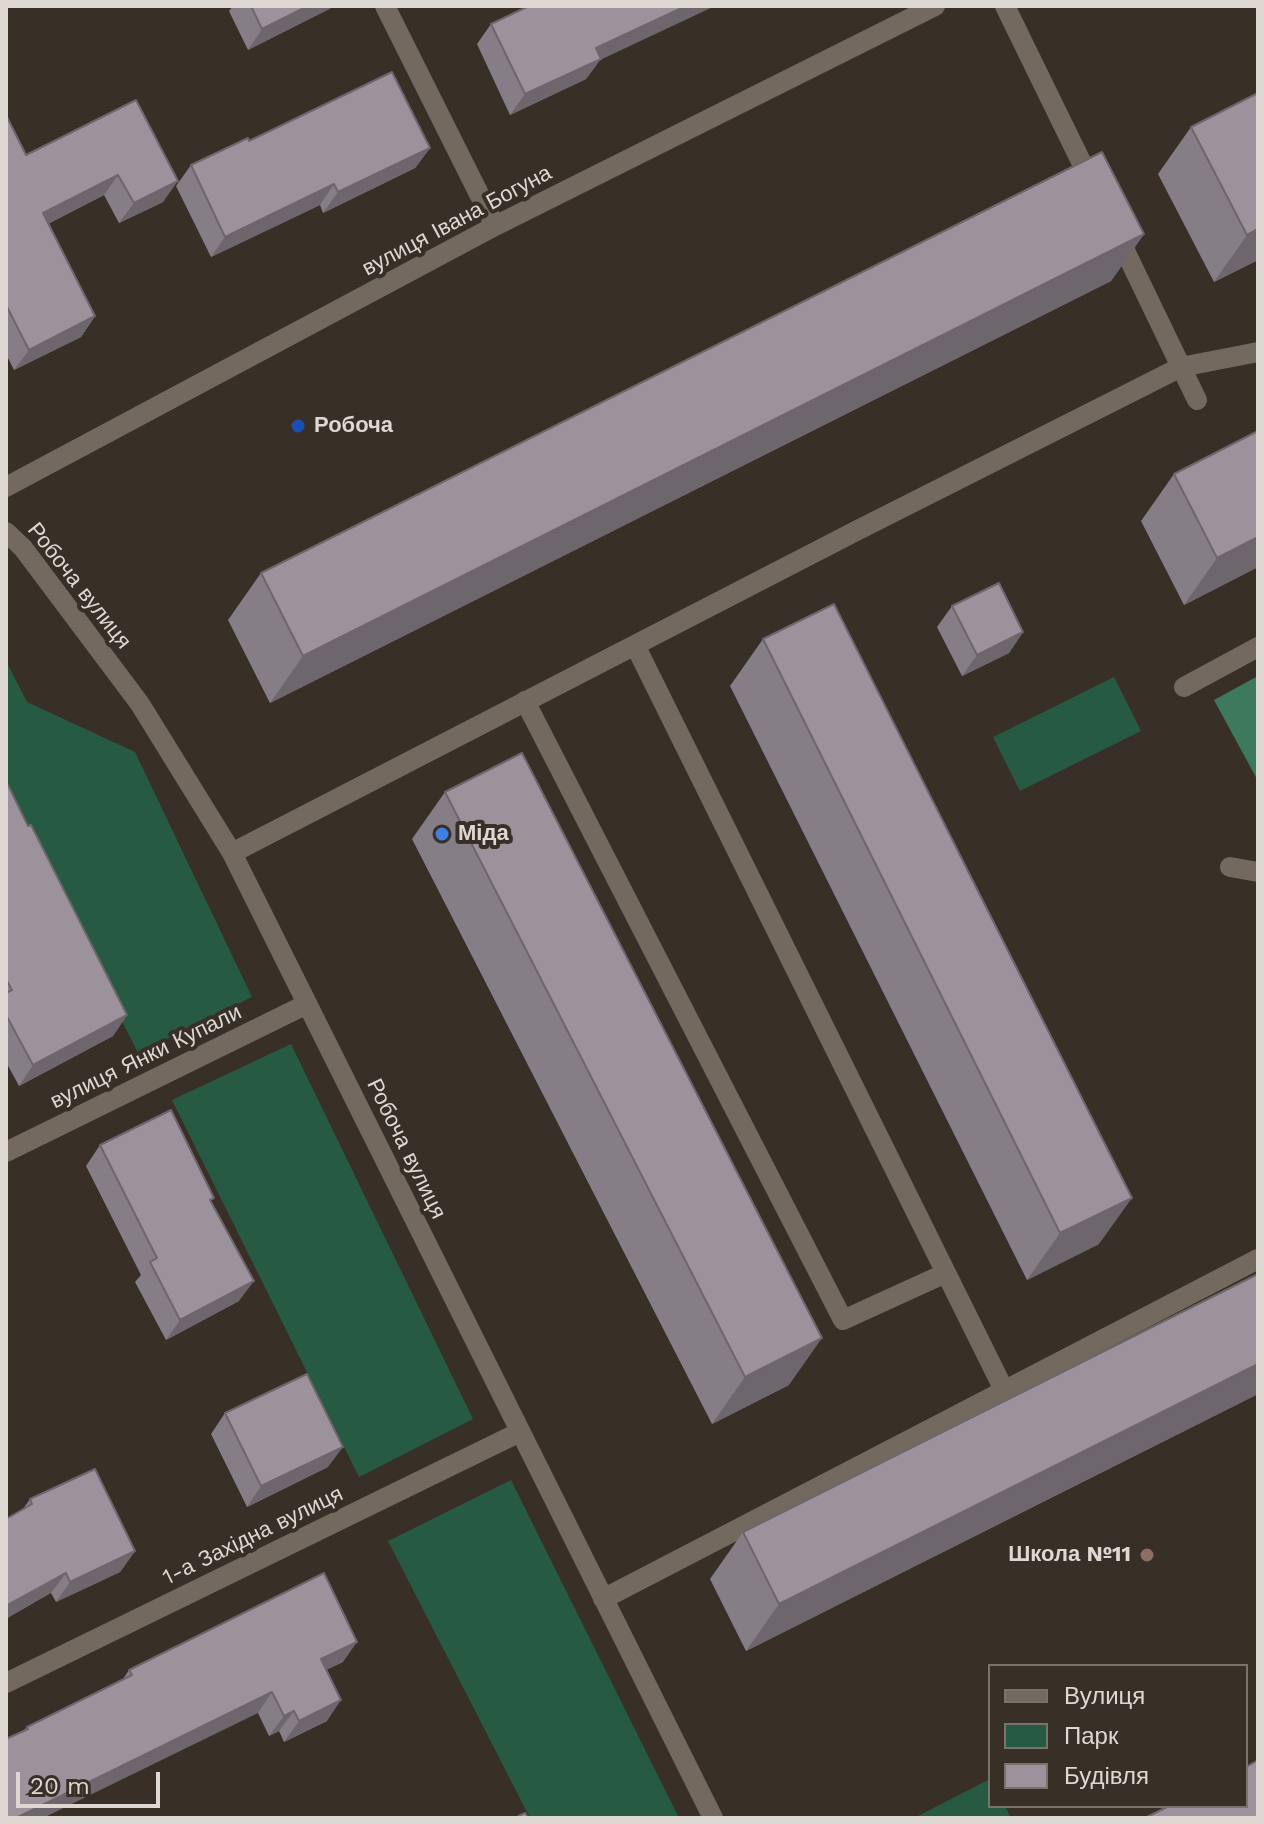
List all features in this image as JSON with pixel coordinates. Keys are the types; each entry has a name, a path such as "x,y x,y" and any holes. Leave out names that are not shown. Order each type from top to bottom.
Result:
{"street":[{"path":"385,6 495,226"},
{"name":"вулиця Івана Богуна","path":"6,487 495,226 935,6"},
{"path":"1005,6 1197,400"},
{"path":"232,853 1181,367 1258,352"},
{"name":"Робоча вулиця","path":"6,532 23,548 140,704 232,853 713,1818"},
{"path":"635,645 1004,1390"},
{"path":"1184,687 1258,647"},
{"path":"525,701 843,1320 946,1273"},
{"path":"1230,867 1258,872"},
{"name":"вулиця Янки Купали","path":"6,1152 307,1004"},
{"path":"603,1599 1258,1259"},
{"name":"1-а Західна вулиця","path":"6,1683 520,1432"}],"green space":[{"path":"6,661 27,702 135,752 252,997 138,1053 6,791"},
{"path":"1258,676 1258,781 1214,700"},
{"path":"1114,677 1141,731 1020,791 993,737"},
{"path":"291,1044 473,1419 359,1477 172,1100"},
{"path":"511,1480 679,1818 530,1818 388,1541"},
{"path":"988,1780 988,1808 1006,1808 1011,1818 914,1818"}],"building":[{"path":"251,6 308,6 262,29"},
{"path":"529,6 686,6 596,48 601,59 525,94 491,24"},
{"path":"392,72 430,148 338,192 334,184 225,237 191,165 248,138 249,141"},
{"path":"1258,93 1258,229 1247,235 1191,127"},
{"path":"136,100 178,181 134,203 118,175 43,213 95,316 29,350 6,305 6,115 26,155"},
{"path":"1102,152 1144,234 303,656 261,573"},
{"path":"1258,431 1258,537 1217,558 1174,474"},
{"path":"999,583 1023,632 977,655 952,606"},
{"path":"834,604 1132,1198 1060,1233 763,639"},
{"path":"522,753 822,1338 745,1377 445,792"},
{"path":"6,781 127,1015 33,1065 6,1015 6,993 12,990 6,979"},
{"path":"171,1110 214,1198 210,1200 254,1281 180,1320 150,1262 157,1258 100,1145"},
{"path":"1258,1274 1258,1364 779,1604 743,1532"},
{"path":"307,1374 343,1447 261,1486 225,1413"},
{"path":"95,1469 135,1551 70,1582 66,1573 6,1606 6,1519 32,1504 30,1499"},
{"path":"324,1573 357,1642 321,1659 341,1700 299,1721 294,1711 284,1716 272,1692 16,1818 6,1818 6,1739 132,1675 129,1670"},
{"path":"1258,1760 1258,1818 1145,1818 1165,1808 1248,1808 1248,1766"}],"place":[{"name":"Робоча","path":"298,426"},
{"name":"Міда","path":"442,834"},
{"name":"Школа №11","path":"1147,1555"}]}
